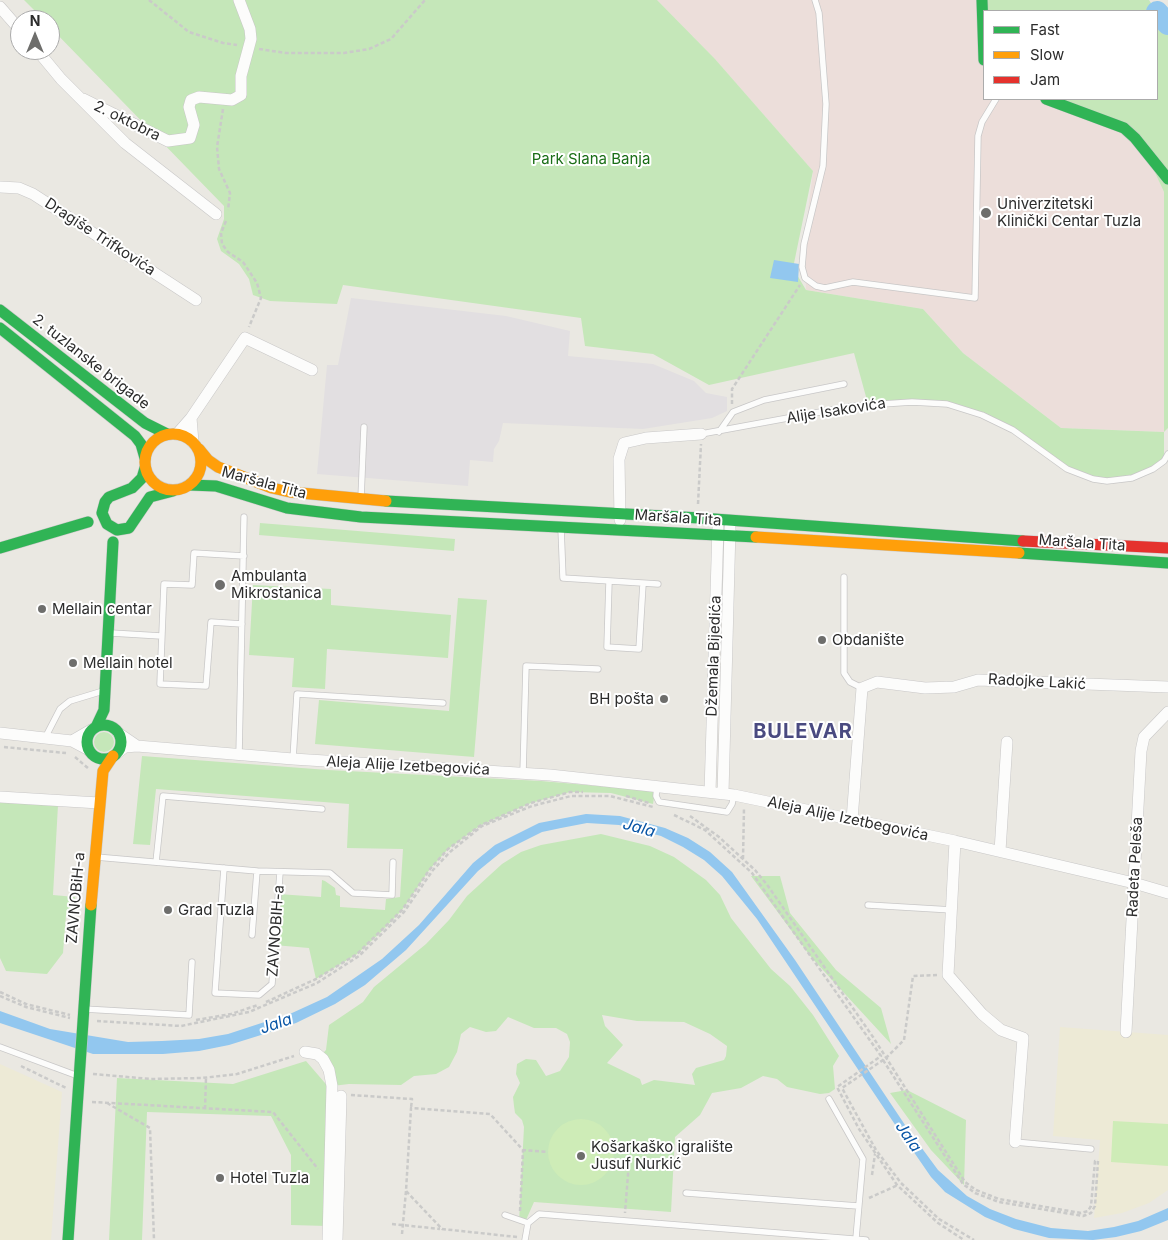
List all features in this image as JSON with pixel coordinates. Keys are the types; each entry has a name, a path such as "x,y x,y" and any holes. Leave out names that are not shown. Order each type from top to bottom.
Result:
{"main road":[{"path":"982,0 983,30"},
{"path":"1049,100 1124,128 1135,138 1168,179"},
{"name":"2. tuzlanske brigade","path":"0,310 145,423 172,434"},
{"name":"2. tuzlanske brigade","path":"0,328 135,436 140,444 145,463"},
{"path":"88,522 103,507 109,497 127,491 138,483 152,443 172,434 196,445 202,464 196,479 190,485 150,497 140,508 134,524 123,530 113,542"},
{"name":"Maršala Tita","path":"196,445 208,460 218,467 272,488 290,492 361,500 619,513 985,539 1168,548"},
{"path":"145,463 156,484 164,489 174,491"},
{"name":"Maršala Tita","path":"190,485 207,484 216,486 287,508 361,517 621,530 1168,563"},
{"path":"361,500 361,517"},
{"path":"103,507 104,519 113,542 106,691 104,710 87,740 91,752 100,763 103,771"},
{"path":"0,548 88,522 107,524 117,530 123,530"},
{"path":"103,771 121,744 117,731 108,721 104,710"},
{"path":"93,729 106,725 117,731"},
{"path":"91,752 102,758 115,755"},
{"name":"ZAVNOBiH-a","path":"82,1073 82,1018 94,857 103,771"},
{"path":"68,1240 82,1073"}],"street":[{"path":"225,100 235,100 241,95 241,76 250,47 250,29 239,0"},
{"path":"0,7 10,18"},
{"name":"2. oktobra","path":"45,60 125,143 216,214"},
{"name":"2. oktobra","path":"83,99 168,141 190,138 194,125 190,104 194,98 225,100"},
{"name":"Dragiše Trifkovića","path":"0,187 19,188 33,194 196,300"},
{"path":"172,434 192,418 245,338 312,370"},
{"path":"192,418 196,445"},
{"name":"Alije Isakovića","path":"621,530 619,513 619,459 624,444 646,438 701,434"},
{"name":"Džemala Bijedića","path":"710,792 718,536 724,521"},
{"name":"Džemala Bijedića","path":"724,521 730,537 728,794"},
{"name":"Radojke Lakić","path":"862,688 877,682 925,688 954,687 978,680 1168,687"},
{"path":"852,820 862,688"},
{"name":"Radeta Peleša","path":"1126,1032 1141,751 1144,737 1168,712"},
{"path":"72,741 93,729"},
{"path":"117,731 137,746"},
{"path":"0,733 72,741 91,752"},
{"path":"1000,851 1007,742"},
{"path":"115,755 125,747 137,746"},
{"name":"Aleja Alije Izetbegovića","path":"137,746 293,759 523,773 728,794 1000,851 1168,893"},
{"path":"0,797 99,803"},
{"path":"955,841 948,975 982,1014 1000,1030 1023,1038 1015,1142"},
{"path":"305,1052 317,1054 323,1059 329,1070 332,1086 328,1240"},
{"path":"337,1240 346,1096"}],"lane":[{"path":"815,0 819,13 826,104 823,166 804,244 802,266 805,278 816,286 825,288 853,282 974,298 978,136 982,122 995,100"},
{"path":"719,432 733,412 764,400 844,384"},
{"name":"Alije Isakovića","path":"701,434 853,406 912,402 947,404 982,415 1013,430 1067,469 1093,479 1120,480 1137,476 1164,461 1168,454"},
{"path":"361,500 364,427"},
{"path":"239,755 244,517"},
{"path":"561,528 563,578 658,584"},
{"path":"242,624 211,622 206,686 160,684 164,584 192,585 194,553 244,556"},
{"path":"844,577 844,673 850,682 862,688"},
{"path":"610,582 607,647 639,649 643,584"},
{"path":"109,633 161,636"},
{"path":"523,773 526,666 598,669"},
{"path":"45,739 60,709 70,701 106,691"},
{"path":"293,759 297,694 443,703"},
{"path":"657,786 656,796 659,802 727,812 732,804 728,794"},
{"path":"156,862 163,796 322,809"},
{"name":"ZAVNOBIH-a","path":"94,857 257,871 252,935"},
{"path":"257,871 330,873 353,893 392,895 393,862"},
{"name":"ZAVNOBIH-a","path":"224,868 215,993 259,995 272,984 280,872"},
{"path":"868,905 952,910"},
{"path":"82,1018 189,1015 192,962"},
{"path":"0,1047 82,1073"},
{"path":"829,1099 863,1159 856,1238"},
{"path":"1015,1142 1091,1149"},
{"path":"686,1193 858,1206"},
{"path":"525,1240 528,1223 539,1214 866,1240"},
{"path":"504,1215 528,1223"}],"path":[{"path":"149,0 189,32 222,44"},
{"path":"250,47 286,53 344,53 369,49 391,39 426,0"},
{"path":"225,100 217,147 220,169 230,193 226,219 220,238 228,252 243,262 257,282 261,298 245,338"},
{"path":"733,412 732,389 805,278"},
{"path":"700,518 698,504 701,434"},
{"path":"0,746 71,754 89,769"},
{"path":"0,994 26,1004 82,1018 181,1022 231,1014 251,1008 316,979 358,954 402,910 430,869 448,849 481,824 531,803 570,792 612,793 653,804"},
{"path":"0,994 26,1007 82,1018 181,1026 248,1012 317,982 359,956 404,912 433,870 450,852 482,826 532,806 571,796 610,796 661,810"},
{"path":"744,802 744,859"},
{"path":"680,813 671,812 688,819 706,830 752,873 883,1058"},
{"path":"690,816 707,826 744,859 768,886 965,1182 976,1190 999,1199 1081,1213 1088,1211 1091,1206 1097,1161"},
{"path":"948,975 913,976 904,1040 883,1058 838,1086 872,1148 897,1185 938,1223 964,1240"},
{"path":"82,1073 151,1079 206,1078 237,1074 305,1052"},
{"path":"18,1064 70,1090"},
{"path":"205,1110 206,1078"},
{"path":"844,1084 842,1088 876,1150 901,1183 939,1219 974,1240"},
{"path":"346,1096 412,1100 402,1234"},
{"path":"90,1102 205,1110 273,1112 329,1185"},
{"path":"106,1102 150,1128 154,1240"},
{"path":"411,1108 490,1114 523,1150 548,1152"},
{"path":"520,1213 523,1150"},
{"path":"614,1160 629,1162 625,1209"},
{"path":"869,1198 901,1183"},
{"path":"406,1190 442,1229"},
{"path":"392,1224 518,1237 518,1230"}],"shaded area":[{"name":"Univerzitetski Klinički Centar Tuzla","path":"657,0 982,0 983,100 1049,100 1111,122 1143,147 1164,192 1164,432 1061,428 963,353 923,309 806,290 805,235 813,171 715,59"},
{"path":"351,298 506,316 570,331 568,356 653,364 694,381 706,393 727,397 727,411 712,418 643,429 503,423 499,441 494,449 493,462 470,460 468,486 317,474 327,365 338,365"},
{"path":"1060,1027 1168,1035 1168,1190 1149,1203 1122,1213 1094,1218 1100,1140 1053,1136"},
{"path":"0,1064 62,1092 51,1240 0,1240"}],"green space":[{"name":"Park Slana Banja","path":"24,0 657,0 715,59 813,171 793,268 806,290 923,309 963,353 1061,428 1164,432 1164,461 1143,474 1107,481 1067,469 1013,430 947,404 868,404 854,353 709,385 653,354 585,346 581,318 343,285 337,304 270,301 253,295 249,279 239,264 221,251 217,239 224,219 224,206 60,37 60,10 34,10"},
{"path":"982,0 1149,0 1155,10 984,10"},
{"path":"1158,13 1168,25 1168,428 1164,432 1164,192 1143,147 1135,138 1048,100 1158,100"},
{"path":"260,523 455,539 454,551 259,535"},
{"path":"253,585 331,589 331,605 451,615 448,658 327,649 325,689 292,687 294,658 249,655"},
{"path":"458,598 487,600 474,757 315,744 319,700 449,711"},
{"path":"104,732 111,735 114,742 111,749 104,752 97,749 94,742 97,735"},
{"path":"142,756 328,770 541,781 655,791 653,804 611,793 570,792 531,803 481,825 448,849 430,869 402,910 379,934 357,954 316,979 309,948 274,945 278,894 321,897 322,880 335,888 336,895 340,896 340,907 385,910 386,899 400,897 403,849 347,848 349,804 156,789 150,845 133,844"},
{"path":"0,802 58,805 53,895 75,897 74,916 66,915 63,953 47,974 6,971 0,958"},
{"path":"601,834 650,846 674,857 706,880 720,895 731,918 771,969 790,986 813,1015 839,1056 833,1066 835,1089 829,1093 820,1094 787,1087 777,1079 763,1076 741,1088 712,1093 700,1115 675,1137 671,1212 534,1202 526,1220 519,1222 524,1127 522,1120 515,1113 513,1097 520,1083 516,1074 517,1064 526,1059 536,1060 546,1076 560,1071 569,1057 570,1042 567,1034 556,1028 534,1028 508,1017 496,1031 486,1032 470,1027 461,1034 457,1052 449,1067 436,1074 414,1076 401,1085 349,1084 332,1086 320,1056 326,1050 329,1025 363,1002 374,987 426,944 449,920 467,896 502,864 521,852 541,845","holes":["602,1015 637,1021 684,1022 710,1034 727,1046 726,1056 724,1060 696,1068 692,1074 695,1085 654,1080 642,1085 640,1079 607,1063 623,1045 605,1026"]},
{"path":"751,876 780,876 790,913 836,970 881,1008 891,1044 811,957"},
{"path":"306,1061 331,1090 327,1226 291,1225 291,1155 271,1116 147,1112 142,1240 109,1240 117,1078 233,1084"},
{"path":"907,1090 966,1120 964,1185 931,1150 890,1093"},
{"name":"Košarkaško igralište Jusuf Nurkić","path":"574,1119 588,1119 600,1124 609,1133 614,1145 612,1165 605,1176 588,1185 574,1185 562,1180 553,1171 548,1159 548,1145 553,1133 562,1124"},
{"path":"1113,1121 1168,1124 1168,1166 1111,1162"}],"water":[{"path":"774,260 799,264 798,282 770,278"},
{"name":"Jala","path":"586,814 620,816 665,828 688,838 710,852 732,872 795,960 907,1128 938,1170 967,1196 990,1209 1016,1219 1051,1228 1088,1231 1114,1227 1138,1221 1168,1208 1168,1220 1141,1231 1116,1237 1093,1240 1049,1238 1014,1229 985,1217 945,1192 931,1177 900,1132 757,919 722,876 704,860 661,836 619,825 587,823 542,832 500,853 478,871 406,950 365,985 335,1004 296,1023 261,1035 229,1045 199,1051 163,1054 93,1054 0,1023 0,1011 50,1029 128,1042 162,1041 199,1039 228,1034 292,1013 327,997 382,959 419,925 473,863 495,845 539,823"}],"waterway":[{"path":"1158,13 1168,24"}],"traffic: fast":[{"path":"982,0 983,30"},
{"path":"1049,100 1124,128 1135,138 1168,179"},
{"path":"0,310 145,423 167,434"},
{"path":"0,328 135,436 141,444 145,458"},
{"path":"145,468 142,478 132,488 109,497 105,502 102,513 107,524 117,530 129,528 150,497 173,491"},
{"path":"190,485 216,486 287,508 361,517 756,537"},
{"path":"386,501 700,518 1023,541"},
{"path":"0,548 88,522"},
{"path":"96,727 104,710 113,542"},
{"path":"1019,553 1168,563"},
{"path":"104,725 116,730 121,742 116,754 104,759 92,754 87,742 92,730 104,725"},
{"path":"68,1240 91,905"}],"traffic: slow":[{"path":"167,434 179,434 189,438 197,446 201,462 197,478 189,486 179,490 167,490 157,486 149,478 145,468 145,456 149,446 157,438 167,434"},
{"path":"199,449 208,460 218,467 272,488 290,492 386,501"},
{"path":"756,537 1019,553"},
{"path":"91,905 103,771 113,756"}],"traffic: jam":[{"path":"1023,541 1168,548"}],"place":[{"name":"Univerzitetski Klinički Centar Tuzla","path":"986,213"},
{"name":"Ambulanta Mikrostanica","path":"220,585"},
{"name":"Mellain centar","path":"42,609"},
{"name":"Obdanište","path":"822,640"},
{"name":"Mellain hotel","path":"73,663"},
{"name":"BH pošta","path":"664,699"},
{"name":"Grad Tuzla","path":"168,910"},
{"name":"Košarkaško igralište Jusuf Nurkić","path":"581,1156"},
{"name":"Hotel Tuzla","path":"220,1178"}],"district":[{"name":"BULEVAR","path":"803,732"}]}
